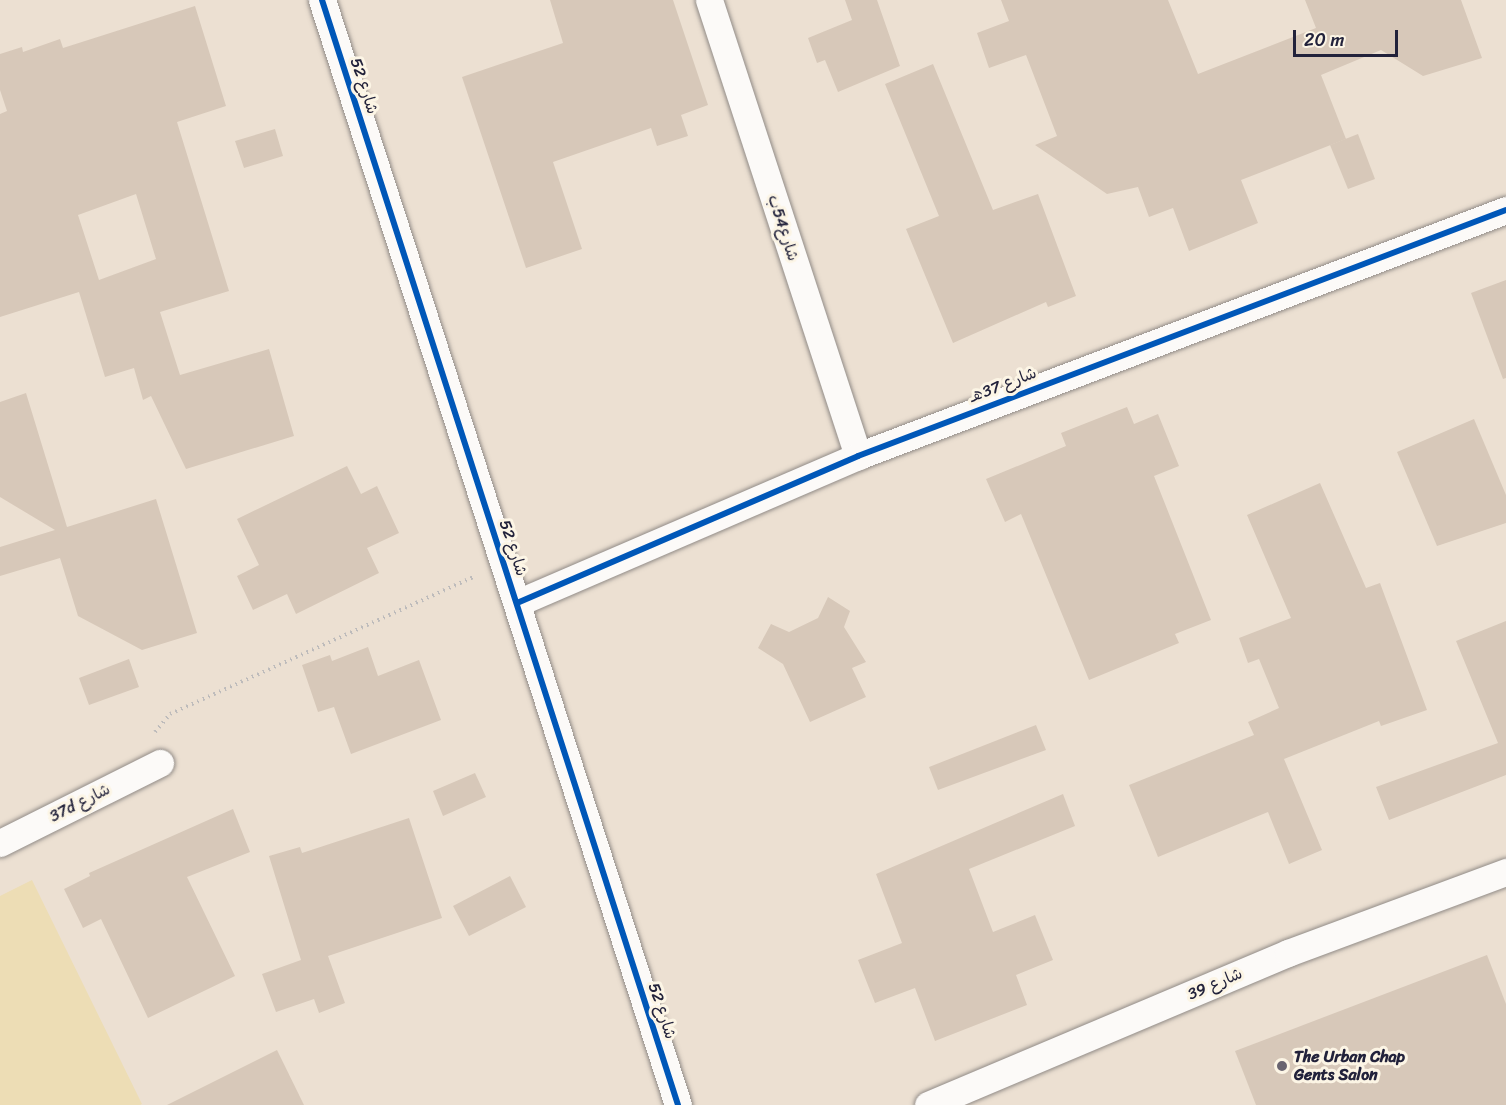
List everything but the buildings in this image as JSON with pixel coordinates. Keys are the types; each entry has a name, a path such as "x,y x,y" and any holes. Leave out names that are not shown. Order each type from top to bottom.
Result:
{"street":[{"name":"شارع 52","path":"322,0 678,1105"},
{"name":"شارع54ب","path":"709,0 858,456"},
{"name":"شارع 37هـ","path":"517,603 858,456 1506,210"},
{"name":"37d شارع","path":"0,843 155,765"},
{"name":"شارع 39","path":"928,1105 1288,953 1506,872"}],"path":[{"path":"155,765 154,734 170,714 504,563"}],"sand":[{"path":"32,880 142,1104 140,1105 0,1105 0,896"}],"cycle path":[{"path":"322,0 678,1105"},
{"path":"517,603 858,456 1506,210"}],"place":[{"name":"The Urban Chap Gents Salon","path":"1282,1066"}]}
